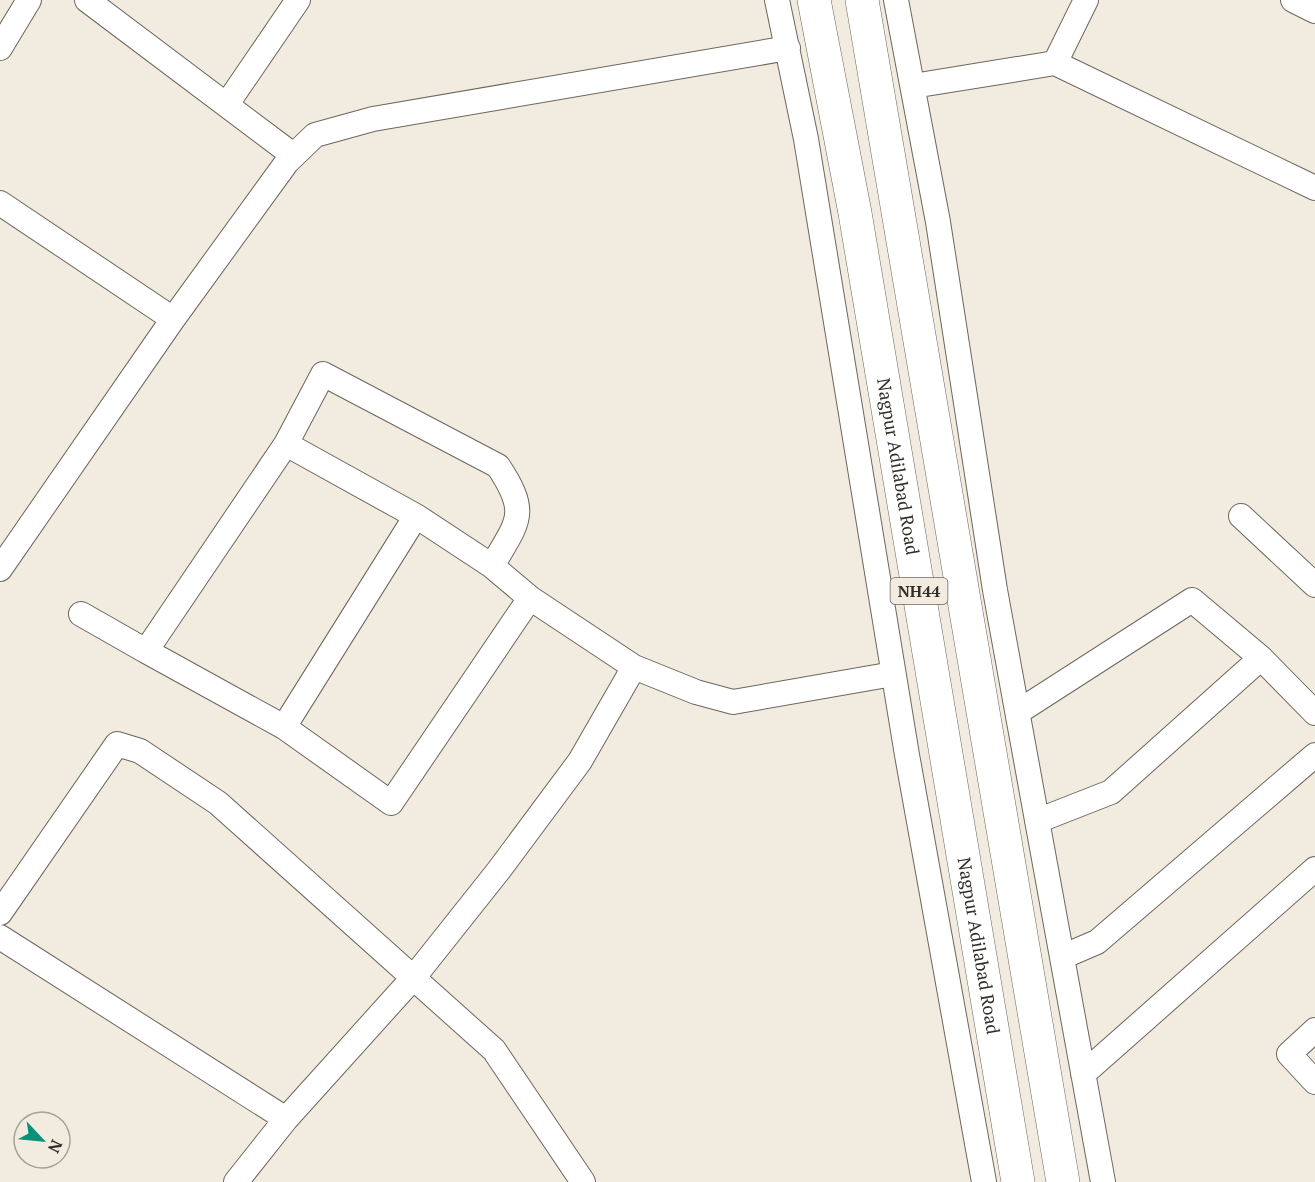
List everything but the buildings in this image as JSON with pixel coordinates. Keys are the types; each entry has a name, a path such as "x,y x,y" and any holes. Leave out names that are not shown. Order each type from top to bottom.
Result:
{"highway":[{"name":"Nagpur Adilabad Road","path":"814,0 855,213 1018,1182"},
{"name":"NH44","path":"862,0 1063,1182"}],"street":[{"path":"0,48 29,0"},
{"path":"87,0 293,155"},
{"path":"227,104 298,0"},
{"path":"777,0 788,48 837,320 893,674 984,1182"},
{"path":"896,0 938,222 995,590 1103,1182"},
{"path":"1055,63 1086,0"},
{"path":"1293,0 1315,11"},
{"path":"0,569 173,319 293,155 315,135 374,118 788,48"},
{"path":"913,86 1055,63 1315,188"},
{"path":"0,203 173,319"},
{"path":"146,651 286,444 323,374 498,466 514,489 518,520 492,566"},
{"path":"286,444 416,516 492,566 530,598 634,667 696,692 734,702 893,674"},
{"path":"284,727 416,516"},
{"path":"1241,516 1315,585"},
{"path":"81,614 284,727 392,803 530,598"},
{"path":"1018,712 1192,600 1261,658 1315,713"},
{"path":"1037,821 1112,792 1261,658"},
{"path":"236,1182 286,1119 414,977 499,870 580,761 634,667"},
{"path":"0,913 117,744 140,752 218,803 494,1050 583,1182"},
{"path":"1062,957 1096,942 1315,755"},
{"path":"1083,1074 1315,869"},
{"path":"0,937 286,1119"},
{"path":"1315,1030 1289,1054 1315,1082"}]}
